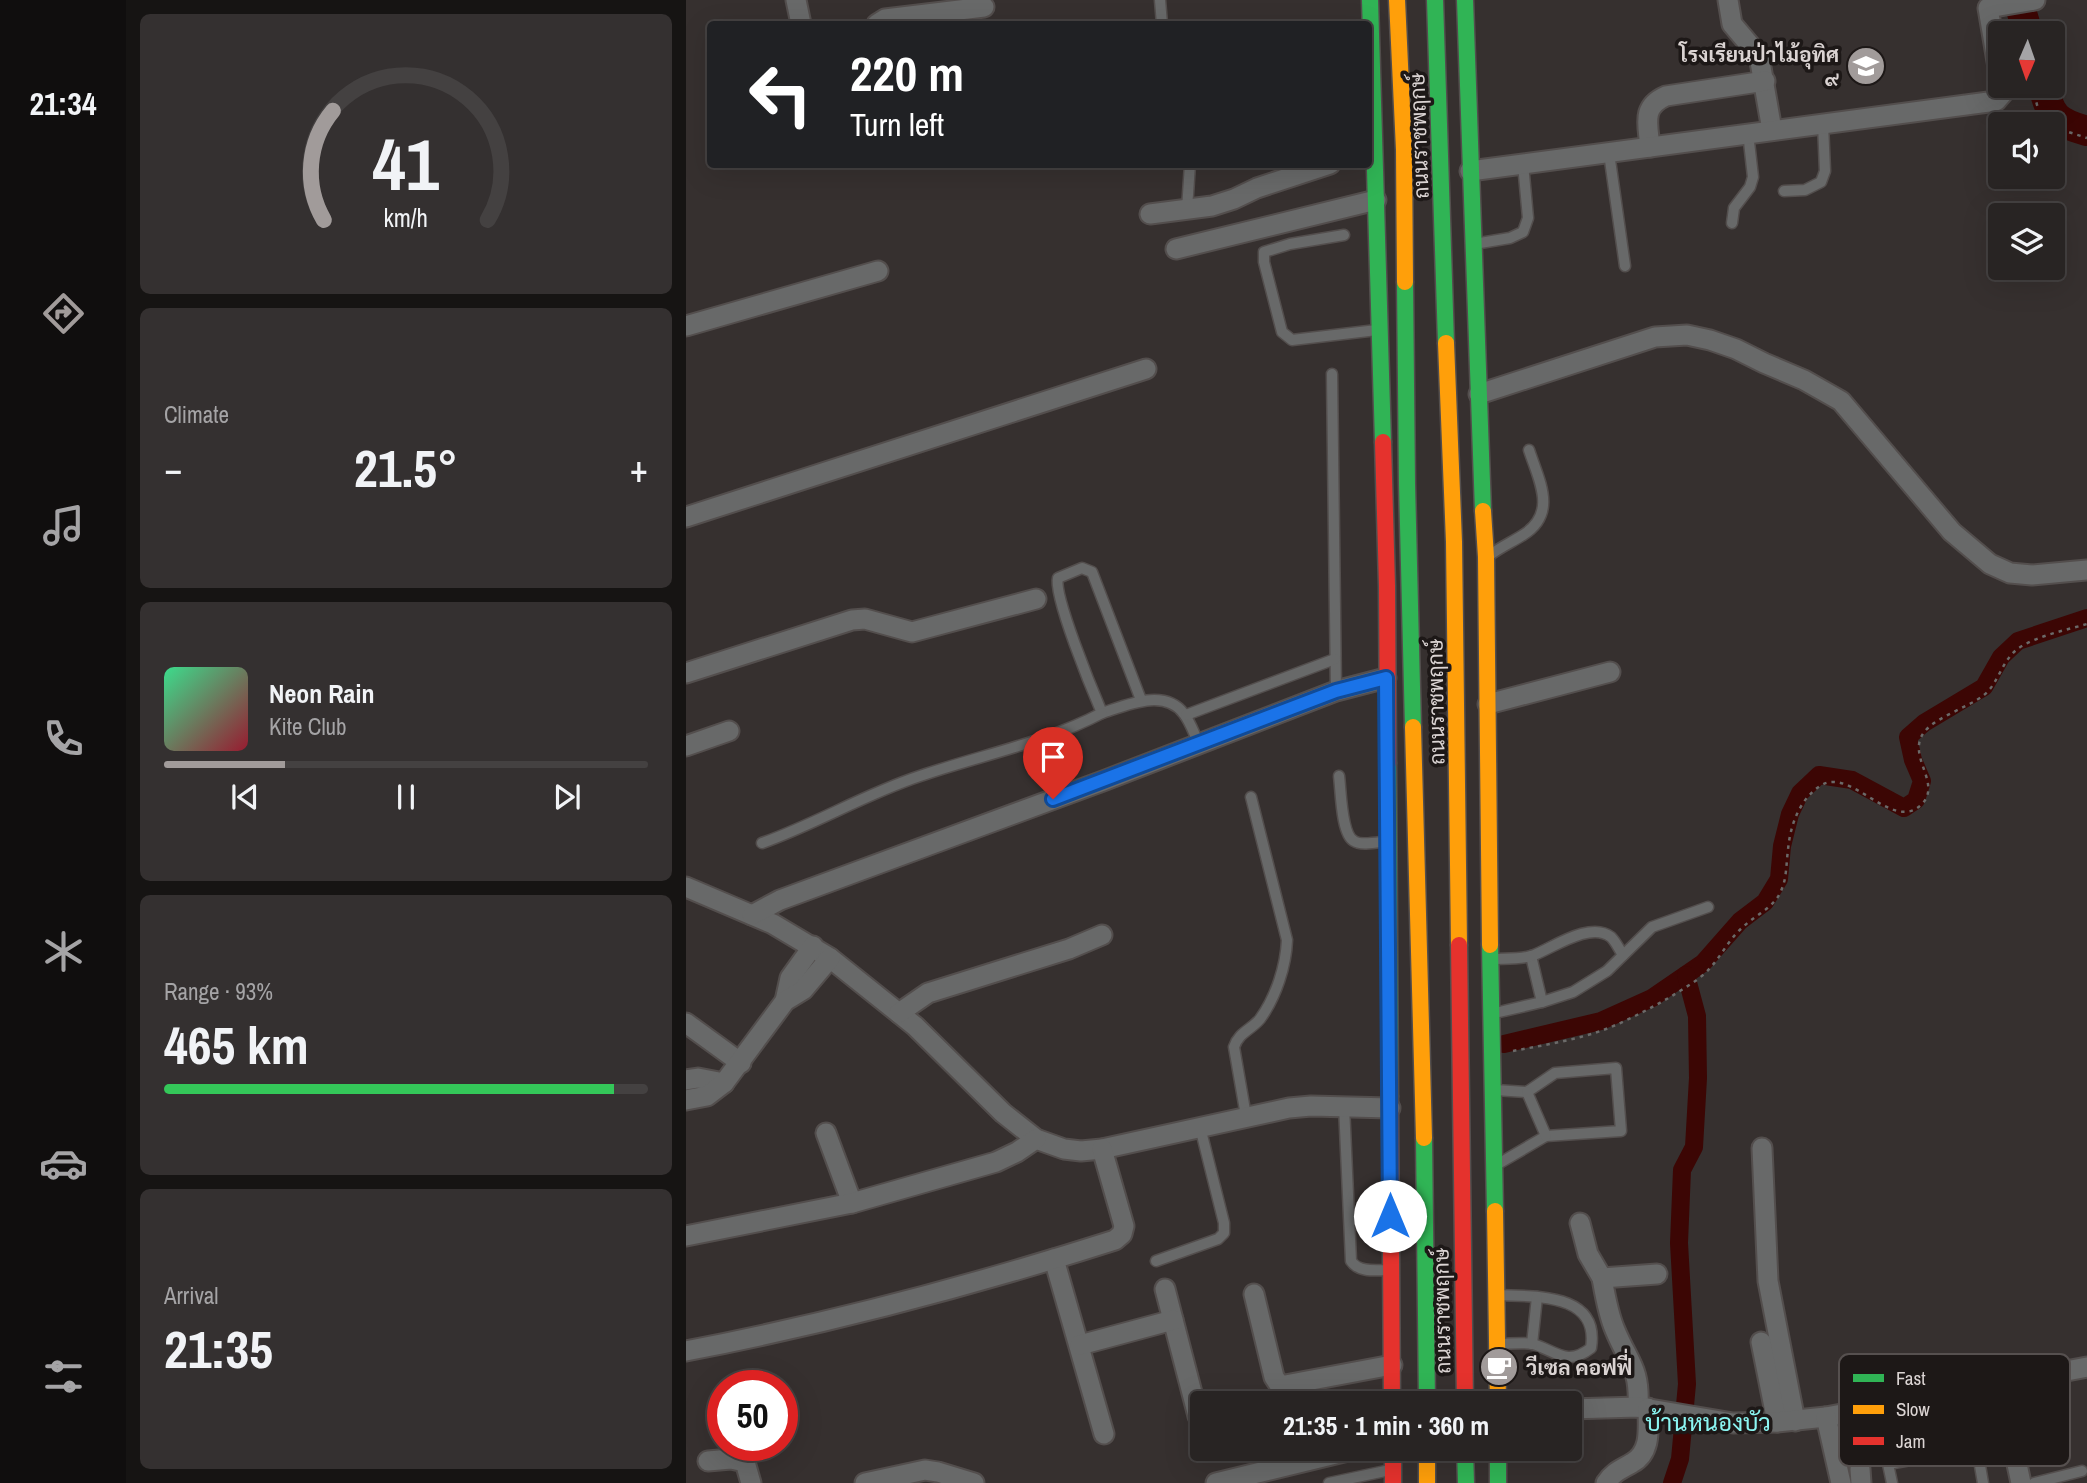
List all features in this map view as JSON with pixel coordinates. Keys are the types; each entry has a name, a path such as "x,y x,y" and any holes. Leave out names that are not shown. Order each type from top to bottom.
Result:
{"main road":[{"path":"1370,0 1370,21"},
{"name":"ถนนราชพฤกษ์","path":"1397,0 1404,150 1408,484 1421,976 1427,1391"},
{"name":"ถนนราชพฤกษ์","path":"1435,0 1457,673 1465,1391"},
{"path":"1465,0 1486,557 1490,959 1499,1391"},
{"path":"1372,160 1381,330 1387,586 1392,1391"},
{"path":"1447,405 1484,534"},
{"path":"1387,586 1408,484"},
{"path":"1427,1461 1427,1483"},
{"path":"1465,1461 1466,1483"},
{"path":"1498,1461 1498,1483"}],"street":[{"path":"796,0 800,21"},
{"path":"1728,0 1732,24 1759,56 1772,130"},
{"path":"1990,21 1988,8 2035,0"},
{"path":"882,21 984,7"},
{"path":"1650,147 1647,119 1655,101 1666,96 1765,81"},
{"path":"1470,171 1996,101 1999,98"},
{"path":"1150,215 1212,206 1318,168"},
{"path":"1176,249 1376,200"},
{"path":"686,326 878,271"},
{"path":"1479,394 1655,337 1687,335 1710,340 1804,380 1841,401 1952,531 1990,564 2010,573 2032,575 2087,570"},
{"path":"686,517 1146,369"},
{"path":"686,673 852,620 877,622 912,632 1036,598"},
{"path":"1488,704 1610,672"},
{"path":"752,915 780,900 1336,691 1386,678"},
{"path":"686,746 729,731"},
{"path":"686,887 774,924 813,946 899,1013 1003,1113 1036,1139 1064,1149 1102,1149 1246,1116 1311,1106 1390,1108"},
{"path":"899,1013 928,993 1069,949 1102,935"},
{"path":"785,1001 790,978 813,946"},
{"path":"686,1100 707,1096 724,1083 785,1001 803,990 830,958"},
{"path":"686,1023 740,1063"},
{"path":"686,1080 698,1078 724,1083"},
{"path":"826,1133 852,1203"},
{"path":"686,1236 852,1203 996,1161 1017,1152 1036,1139"},
{"path":"686,1351 834,1321 1115,1240 1122,1234 1124,1226 1102,1149"},
{"path":"1762,1149 1768,1281 1786,1422"},
{"path":"1580,1223 1591,1262 1602,1278 1608,1311 1615,1330 1651,1408 1646,1449 1635,1462 1614,1473 1606,1483"},
{"path":"1054,1259 1104,1434"},
{"path":"1602,1278 1657,1274"},
{"path":"1165,1289 1191,1391"},
{"path":"1254,1294 1274,1377 1279,1386 1392,1364"},
{"path":"1080,1345 1173,1320"},
{"path":"1761,1342 1786,1422"},
{"path":"1582,1409 1651,1408 1712,1421 1755,1424 1839,1414"},
{"path":"1825,1417 1841,1483"},
{"path":"741,1461 748,1466 751,1483"},
{"path":"1216,1483 1277,1461"},
{"path":"2017,1466 2021,1483"},
{"path":"865,1483 925,1470 953,1475 974,1483"}],"lane":[{"path":"1160,0 1162,21"},
{"path":"1784,191 1805,190 1821,182 1825,171 1823,124"},
{"path":"1732,223 1734,208 1753,177 1748,133"},
{"path":"1609,153 1625,266"},
{"path":"1474,244 1510,238 1523,232 1528,218 1523,164"},
{"path":"1187,209 1190,168"},
{"path":"1343,235 1290,244 1264,253 1282,332 1293,340 1381,330"},
{"path":"1332,374 1336,691"},
{"path":"1486,557 1509,541 1522,536 1540,521 1545,508 1530,450"},
{"path":"1102,713 1088,680 1056,583 1063,574 1083,568 1092,572 1141,700"},
{"path":"1186,715 1335,659"},
{"path":"762,843 798,830 874,793 921,775 1062,732 1102,713 1141,700 1167,702 1178,707 1186,715 1199,744"},
{"path":"1339,776 1344,819 1351,840 1356,843 1388,841"},
{"path":"1246,1116 1234,1047 1238,1037 1258,1022 1265,1011 1286,958 1287,940 1251,797"},
{"path":"1491,1013 1542,1002 1593,982 1652,927 1708,907"},
{"path":"1490,959 1531,956 1590,932 1605,933 1613,939 1623,955"},
{"path":"1531,956 1542,1002"},
{"path":"1494,1090 1527,1092 1555,1073 1616,1068 1621,1131 1546,1136 1494,1166"},
{"path":"1527,1092 1546,1136"},
{"path":"1344,1106 1351,1261 1355,1267 1363,1269 1390,1270"},
{"path":"1156,1261 1218,1239 1224,1233 1224,1223 1200,1127"},
{"path":"1498,1295 1565,1301 1577,1307 1584,1315 1592,1340 1591,1348 1581,1355 1570,1357 1556,1355 1532,1344 1498,1344"},
{"path":"1532,1344 1537,1297"},
{"path":"2034,1483 2082,1471"},
{"path":"1329,1483 1393,1476"}],"path":[{"path":"2065,131 2087,138"},
{"path":"1492,1054 1541,1046 1605,1030 1686,988 1710,970 1723,948 1744,925 1780,895 1785,881 1788,847 1795,816 1821,785 1835,781 1898,811 1910,812 1922,804 1927,794 1928,781 1919,758 1920,740 1927,728 1985,694 2006,660 2021,646 2087,624"}],"waterway":[{"path":"2018,0 2024,21"},
{"path":"2047,98 2056,117 2068,125 2087,131"},
{"path":"1504,1044 1601,1021 1652,998 1703,963 1740,921 1765,902 1779,879 1782,846 1790,814 1800,793 1819,775 1852,780 1904,808 1916,800 1922,781 1913,760 1908,737 1924,723 1984,687 2001,657 2018,641 2087,618"},
{"path":"1672,1483 1680,1459 1687,1384 1679,1243 1682,1170 1694,1147 1698,1078 1697,1016 1686,975"}],"traffic: fast":[{"path":"1370,0 1371,21"},
{"path":"1435,0 1446,343"},
{"path":"1465,0 1483,511"},
{"path":"1372,68 1383,442"},
{"path":"1405,282 1413,727"},
{"path":"1388,763 1390,1096"},
{"path":"1490,945 1495,1211"},
{"path":"1424,1138 1427,1391"},
{"path":"1465,1461 1466,1483"},
{"path":"1498,1461 1498,1483"}],"traffic: slow":[{"path":"1397,0 1404,150 1405,282"},
{"path":"1446,343 1454,542 1459,945"},
{"path":"1483,511 1486,557 1490,945"},
{"path":"1413,727 1424,1138"},
{"path":"1495,1211 1498,1391"},
{"path":"1427,1461 1427,1483"}],"traffic: jam":[{"path":"1383,442 1388,763"},
{"path":"1459,945 1465,1391"},
{"path":"1390,1096 1392,1391"},
{"path":"1393,1461 1393,1483"}],"place":[{"name":"โรงเรียนป่าไม้อุทิศ ๙","path":"1866,66"},
{"name":"วีเซล คอฟฟี่","path":"1499,1367"}],"district":[{"name":"บ้านหนองบัว","path":"1708,1422"}],"route":[{"path":"1053,799 1336,691 1386,678 1390,1216"}]}
